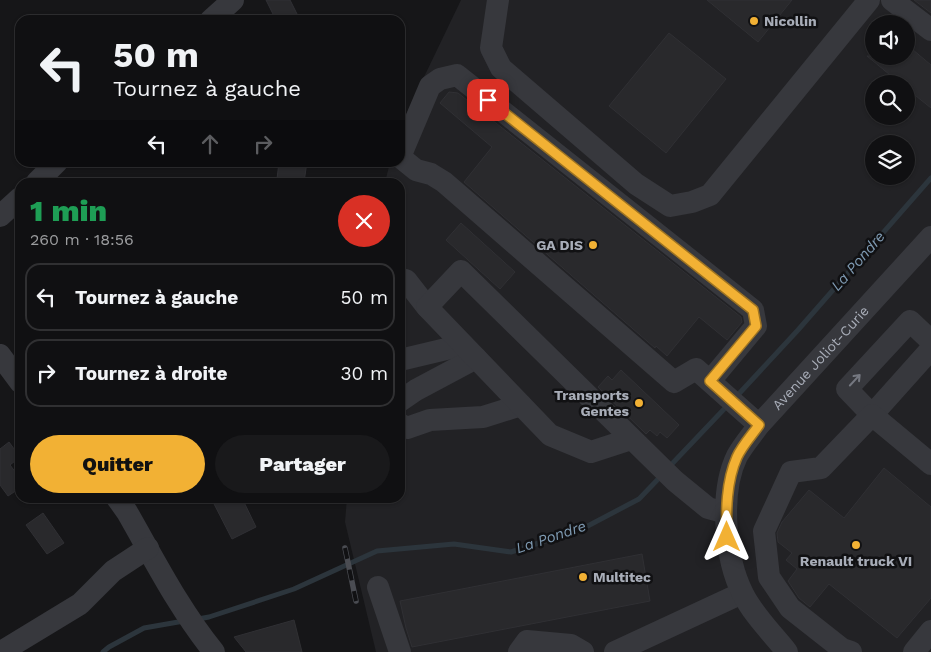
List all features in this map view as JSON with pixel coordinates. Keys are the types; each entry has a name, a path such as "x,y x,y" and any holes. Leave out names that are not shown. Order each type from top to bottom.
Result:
{"street":[{"path":"216,15 233,0"},
{"path":"498,0 492,48 501,68 636,184 670,206 692,202 710,195 869,0"},
{"path":"892,0 931,30"},
{"path":"405,145 430,86 440,79 457,75 753,310 756,326 717,388"},
{"path":"405,161 416,170 431,174 444,182 674,382 696,369 752,419"},
{"path":"41,178 52,167"},
{"path":"0,216 15,202"},
{"name":"Avenue Joliot-Curie","path":"787,652 753,610 742,593 734,571 727,537 726,513 729,484 737,457 752,419 927,250"},
{"path":"427,307 461,271 675,481 708,508 726,513"},
{"path":"405,280 427,307 550,435 591,452 631,438"},
{"path":"931,341 910,321 847,389 872,415 931,464"},
{"path":"844,651 790,608 769,577 764,531 791,472 821,468 931,349"},
{"path":"405,359 470,351"},
{"path":"405,398 470,351"},
{"path":"0,355 15,375"},
{"path":"405,427 407,428 430,420 483,417 521,405"},
{"path":"121,503 180,604 214,652"},
{"path":"1,652 80,604 113,571 148,548"},
{"path":"378,587 400,652"},
{"path":"615,652 742,593"},
{"path":"914,652 931,631"},
{"path":"519,652 527,641 571,645 583,652"}],"shaded area":[{"path":"461,0 931,0 931,652 376,652 345,522 347,503 405,503 405,178 386,178 389,167 405,167 405,117"}],"building":[{"path":"266,0 290,0 298,15 274,15"},
{"name":"Nicollin","path":"707,0 792,0 758,42"},
{"path":"914,0 931,0 931,13"},
{"path":"669,33 726,79 666,153 609,106"},
{"path":"915,52 931,65 931,108 915,95 915,75 890,75 878,65 915,65"},
{"name":"GA DIS","path":"449,92 458,93 741,317 742,322 727,340 699,317 667,356 656,346 655,348 464,182 492,147 440,103"},
{"path":"278,167 306,167 305,178 277,178"},
{"path":"461,223 515,272 500,289 446,240"},
{"name":"Transports Gentes","path":"621,370 679,425 667,438 660,432 657,436 650,430 646,434 598,387 608,376 612,380"},
{"path":"9,442 15,450 15,461 10,465 15,472 15,491 8,496 0,485 0,449"},
{"name":"Renault truck VI","path":"884,468 931,507 931,598 897,638 829,584 810,607 799,598 788,581 797,569 786,560 792,553 778,542 777,533 782,522 809,490 844,518"},
{"path":"214,503 244,503 256,527 232,539"},
{"path":"43,513 64,543 47,554 26,525"},
{"name":"Multitec","path":"642,554 650,601 412,647 400,601"},
{"path":"294,620 302,652 246,652 234,637"}],"waterway":[{"name":"La Pondre","path":"735,398 798,330 931,178"},
{"name":"La Pondre","path":"669,467 727,406"},
{"name":"La Pondre","path":"198,619 294,589 377,551 454,544 511,552 582,529 639,499 662,475"},
{"name":"La Pondre","path":"103,652 144,628 184,621"}],"railway":[{"path":"345,548 356,601"}],"place":[{"name":"Nicollin","path":"754,21"},
{"name":"GA DIS","path":"593,245"},
{"name":"Transports Gentes","path":"639,403"},
{"name":"Renault truck VI","path":"856,545"},
{"name":"Multitec","path":"583,577"}],"route":[{"path":"488,100 753,310 756,326 710,381 759,425 737,457 729,484 726,513 727,537"}]}
